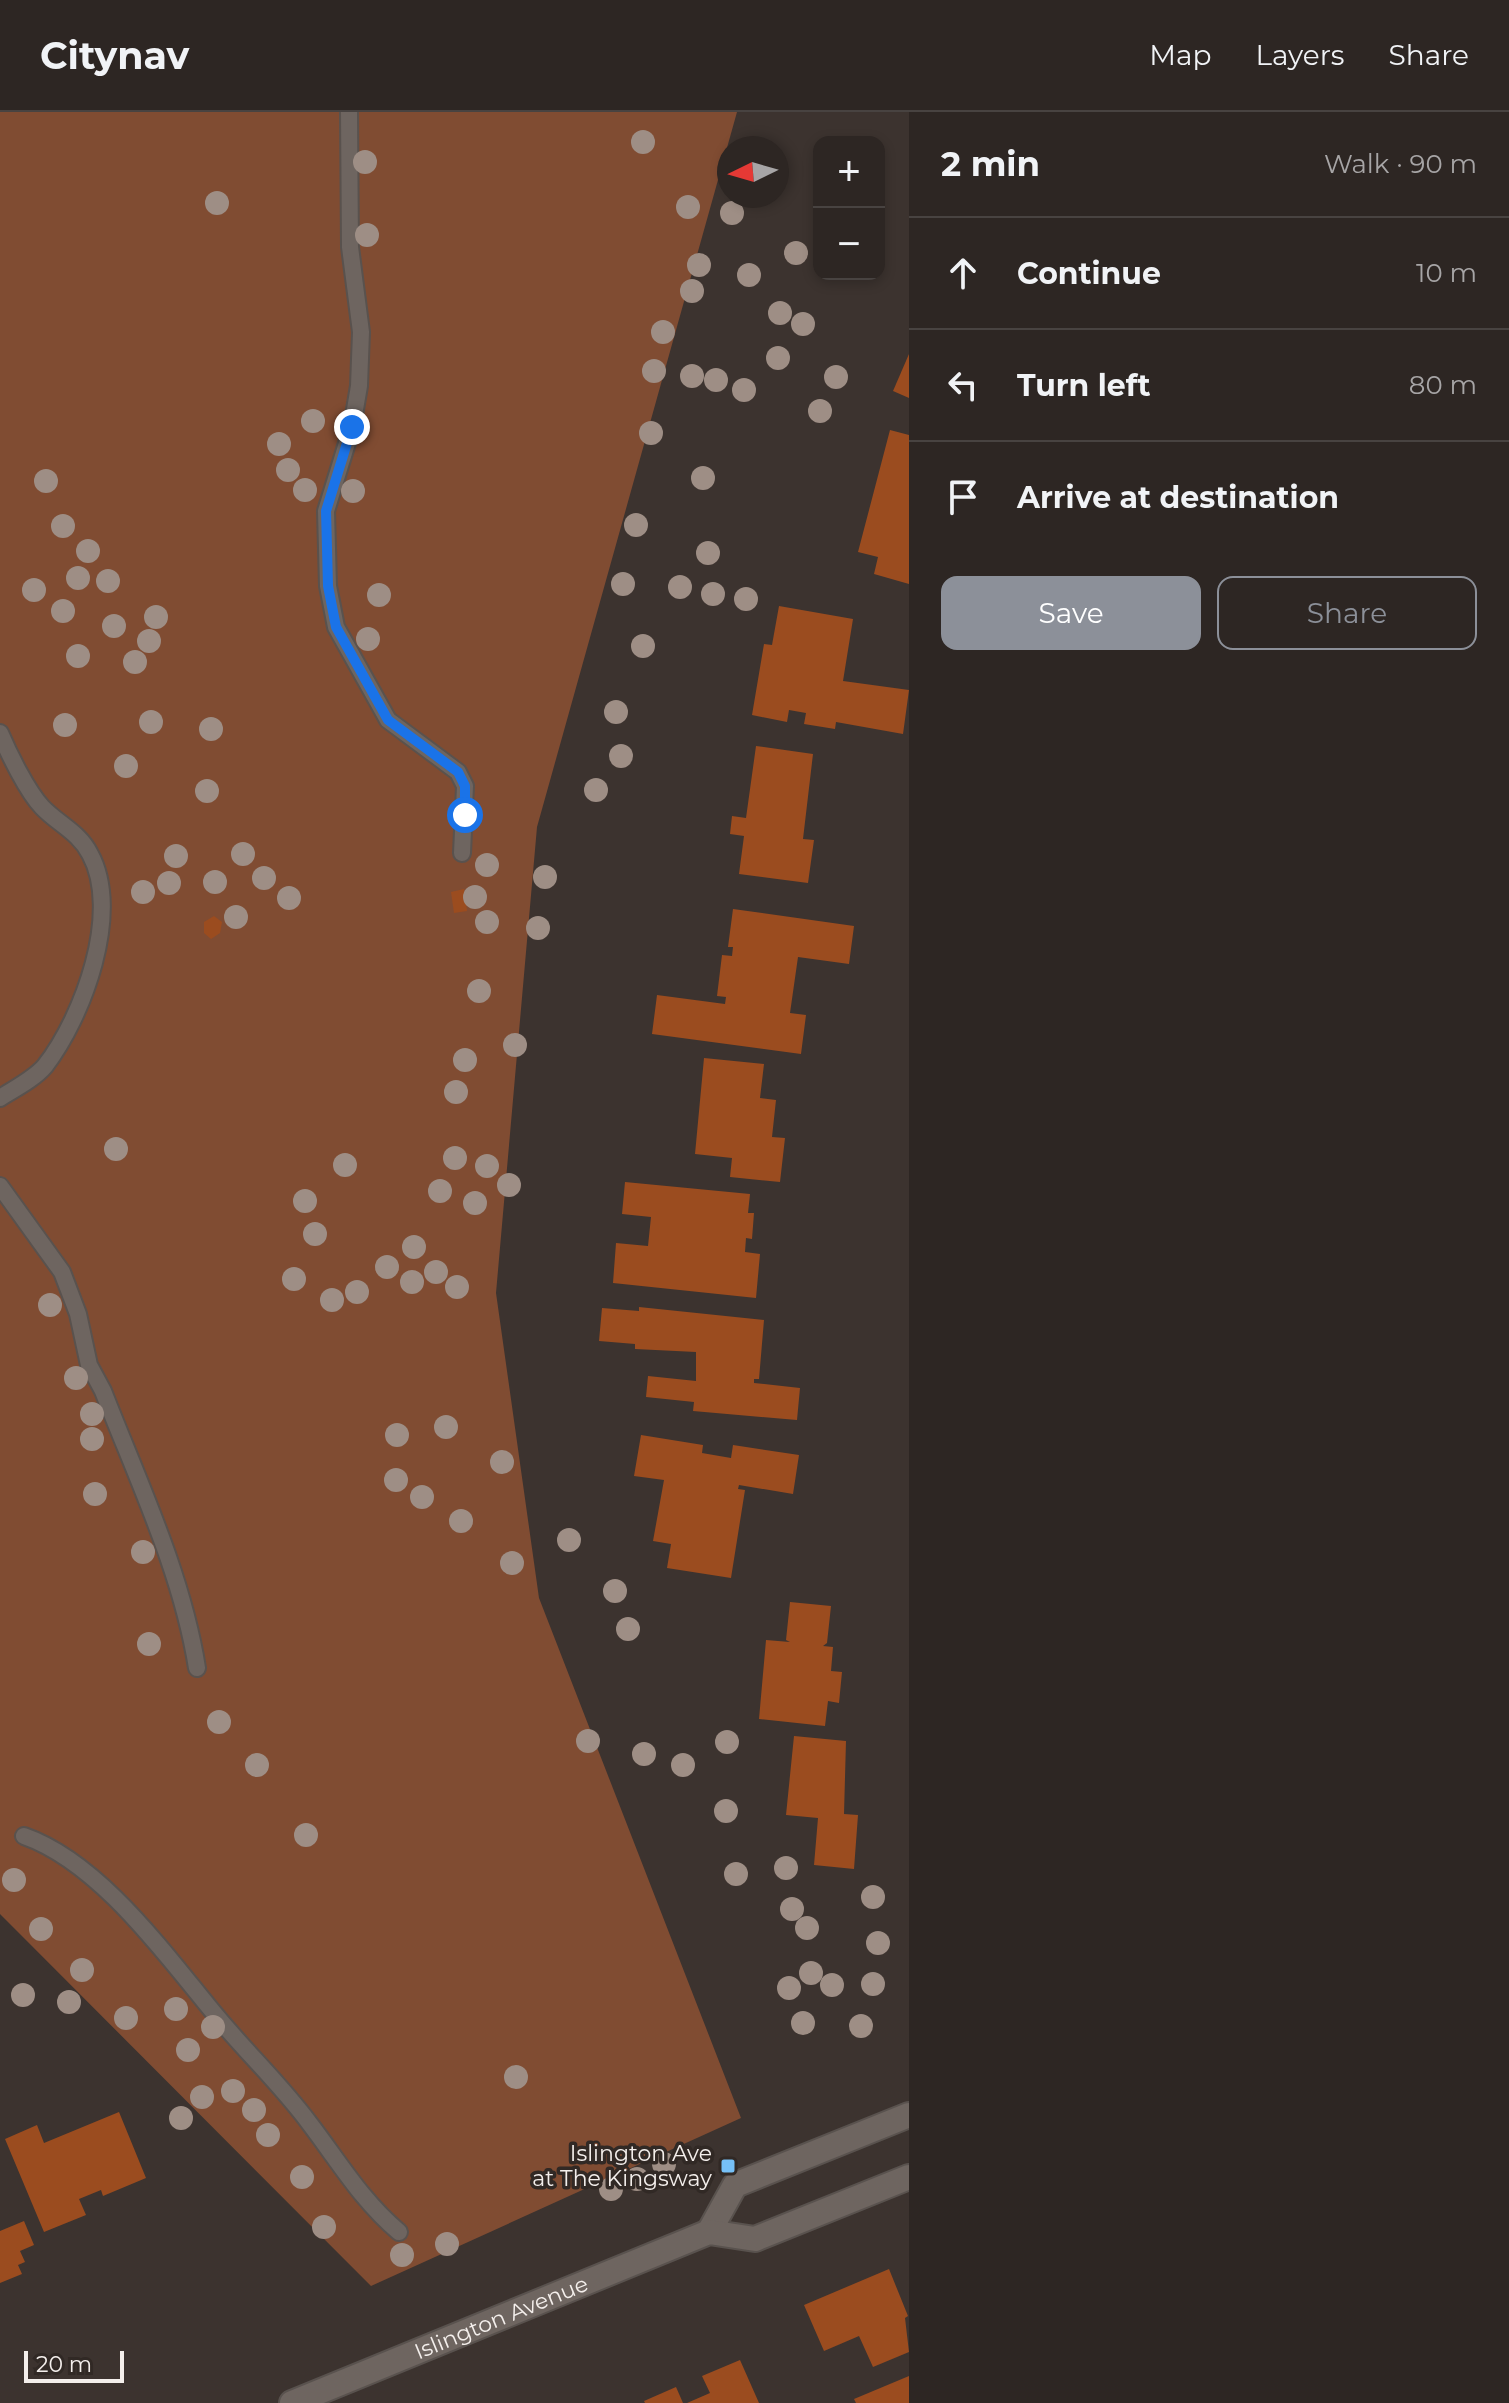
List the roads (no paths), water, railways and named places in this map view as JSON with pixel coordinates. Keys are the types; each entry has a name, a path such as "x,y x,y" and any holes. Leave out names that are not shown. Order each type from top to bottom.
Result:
{"main road":[{"path":"909,2115 735,2185 709,2232 755,2239 909,2177"},
{"name":"Islington Avenue","path":"292,2403 709,2232"}],"lane":[{"path":"349,112 350,247 361,332 359,386 352,427 326,511 328,586 336,627 388,720 458,772 465,786 462,853"},
{"path":"0,733 41,806 75,833 90,853 104,897 89,977 72,1020 43,1069 0,1098"},
{"path":"0,1186 62,1272 72,1294 89,1365 103,1391 178,1587 191,1629 197,1668"},
{"path":"24,1836 49,1845 75,1863 163,1949 219,2020 279,2084 374,2211 399,2232"}],"place":[{"name":"Islington Ave at The Kingsway","path":"728,2166"}]}
